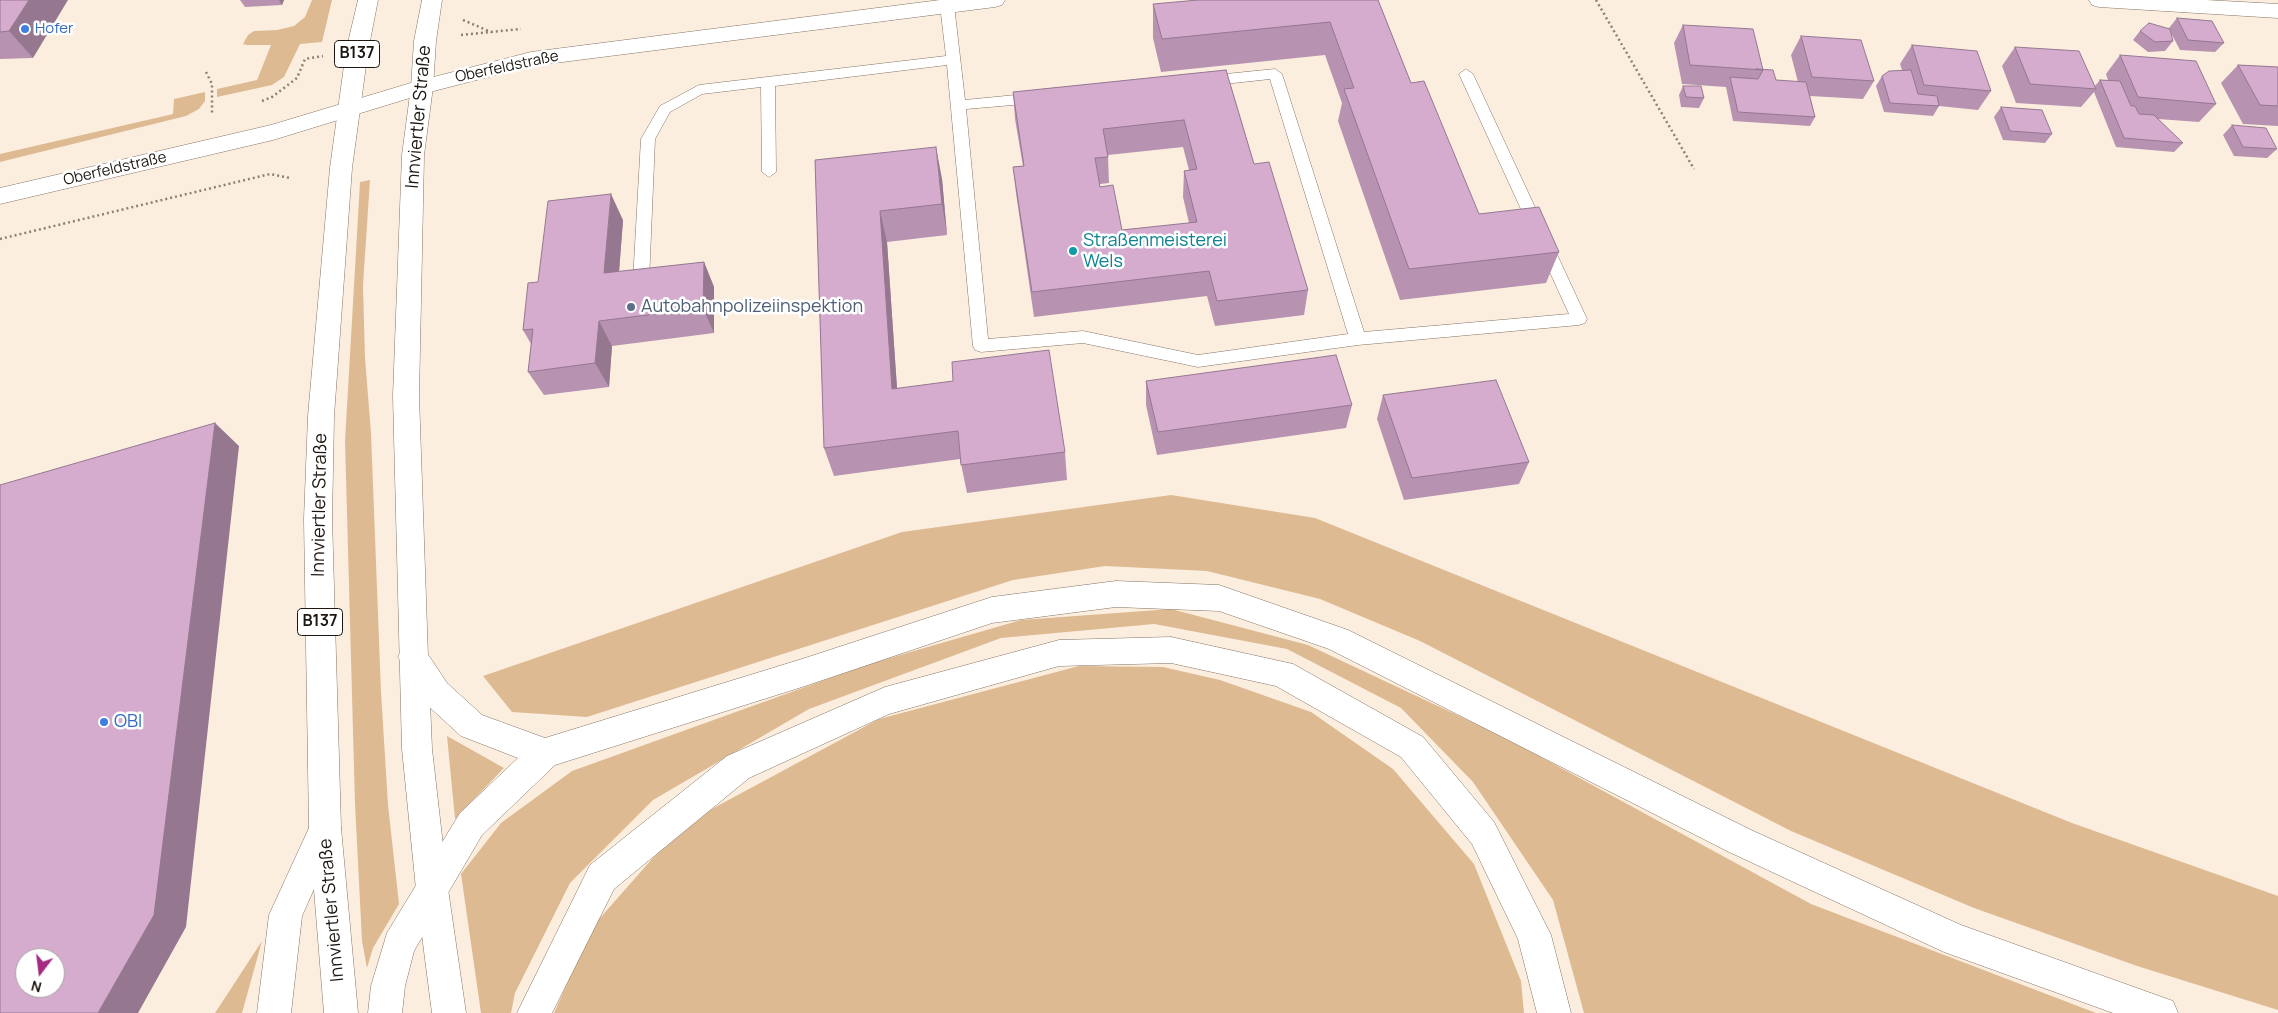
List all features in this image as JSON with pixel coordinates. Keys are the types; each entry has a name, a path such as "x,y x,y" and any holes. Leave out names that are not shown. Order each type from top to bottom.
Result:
{"main road":[{"name":"Innviertler Straße","path":"341,1013 325,828 318,509 322,406 341,168 357,51 368,0"},
{"name":"Innviertler Straße","path":"432,0 425,41 422,87 413,156 406,396 412,657 417,749 432,889 449,1013"},
{"name":"Oberfeldstraße","path":"0,196 274,132 422,87 531,59 995,0"},
{"path":"2099,0 2278,12"},
{"path":"385,1013 388,986 399,945 471,824 545,753 802,673 992,610 1116,594 1219,598 1338,639 1740,841 1956,940 2161,1013"},
{"path":"534,1013 602,876 738,767 885,701 1059,653 1171,650 1282,674 1412,747 1483,833 1534,935 1554,1013"},
{"path":"412,657 436,693 472,726 545,753"},
{"path":"274,1013 286,915 325,828"}],"lane":[{"path":"947,5 959,105 982,346 1083,337 1198,361 1358,339 1579,319 1466,74"},
{"path":"641,281 648,139 664,109 699,90 953,60"},
{"path":"1196,82 1275,74 1358,339"},
{"path":"768,82 769,172"},
{"path":"959,105 1048,97"}],"path":[{"path":"1596,0 1632,59 1694,169"},
{"path":"458,12 463,20 474,26 488,29 491,32"},
{"path":"206,72 212,84 212,118"},
{"path":"0,239 270,174 290,178"}],"shaded area":[{"path":"312,0 332,0 322,42 300,44 284,77 272,85 217,97 217,89 257,80 271,45 243,44 248,35 254,31 277,30 294,26 305,17"},
{"path":"205,92 205,101 199,109 186,116 0,162 0,154 173,114 174,99"},
{"path":"370,180 363,285 365,358 371,433 381,692 388,805 399,904 373,948 367,968 362,941 355,804 345,441 360,182"},
{"path":"1171,495 1315,518 2072,823 2278,896 2278,1010 2137,966 1974,908 1791,831 1420,641 1320,599 1207,571 1105,566 1013,580 587,717 512,712 483,676 902,532"},
{"path":"1171,609 1308,645 1506,738 1811,904 2096,1013 1584,1013 1553,900 1473,782 1401,708 1287,649 1154,624 1001,638 809,709 653,800 570,883 515,993 511,1013 481,1013 461,874 501,823 572,771 869,664 1021,620"},
{"path":"1079,666 1163,667 1220,680 1311,712 1393,769 1474,864 1521,981 1524,1013 554,1013 592,927 682,825 879,719"},
{"path":"447,736 504,768 455,819"},
{"path":"262,941 242,1013 215,1013"}],"building":[{"path":"0,0 29,0 9,31 0,32"},
{"path":"1198,0 1378,0 1411,83 1424,81 1479,214 1539,207 1559,252 1409,269 1344,89 1354,88 1330,22 1162,39 1153,4"},
{"path":"2177,18 2212,21 2224,43 2188,40"},
{"path":"2149,23 2170,29 2173,41 2155,42 2140,31"},
{"path":"1683,25 1753,29 1763,70 1690,65"},
{"path":"1801,36 1861,40 1874,81 1812,77"},
{"path":"1912,45 1977,51 1991,91 1924,85"},
{"path":"2015,47 2079,51 2096,89 2030,84"},
{"path":"2120,55 2196,61 2216,104 2138,97"},
{"path":"2238,65 2278,67 2278,106 2260,105"},
{"path":"1756,69 1773,70 1776,80 1806,82 1815,117 1738,112 1730,77 1758,79 1763,70"},
{"path":"1226,70 1254,164 1269,162 1308,290 1217,301 1209,271 1032,292 1013,167 1024,166 1013,92","holes":["1184,120 1197,169 1184,171 1197,222 1122,230 1113,185 1100,187 1095,158 1108,157 1103,129"]},
{"path":"1911,70 1918,94 1937,96 1939,106 1890,103 1882,76 1889,71"},
{"path":"2100,80 2120,81 2131,106 2135,106 2139,114 2154,115 2183,143 2124,138"},
{"path":"1683,86 1701,86 1704,98 1686,97"},
{"path":"2001,107 2042,110 2052,134 2010,131"},
{"path":"2232,125 2266,128 2277,149 2243,147"},
{"path":"936,147 942,204 880,211 892,389 953,381 952,362 1049,350 1065,452 961,465 958,431 824,448 815,160"},
{"path":"611,194 604,273 704,262 703,308 599,321 595,363 528,372 533,329 523,330 528,283 538,282 548,201"},
{"path":"1336,355 1352,405 1158,432 1146,381"},
{"path":"1496,380 1529,462 1412,478 1383,395"},
{"name":"OBI","path":"215,423 154,915 98,1013 0,1013 0,485"}],"place":[{"name":"Hofer","path":"25,29"},
{"name":"Straßenmeisterei Wels","path":"1073,251"},
{"name":"Autobahnpolizeiinspektion","path":"631,307"},
{"name":"OBI","path":"104,722"}]}
